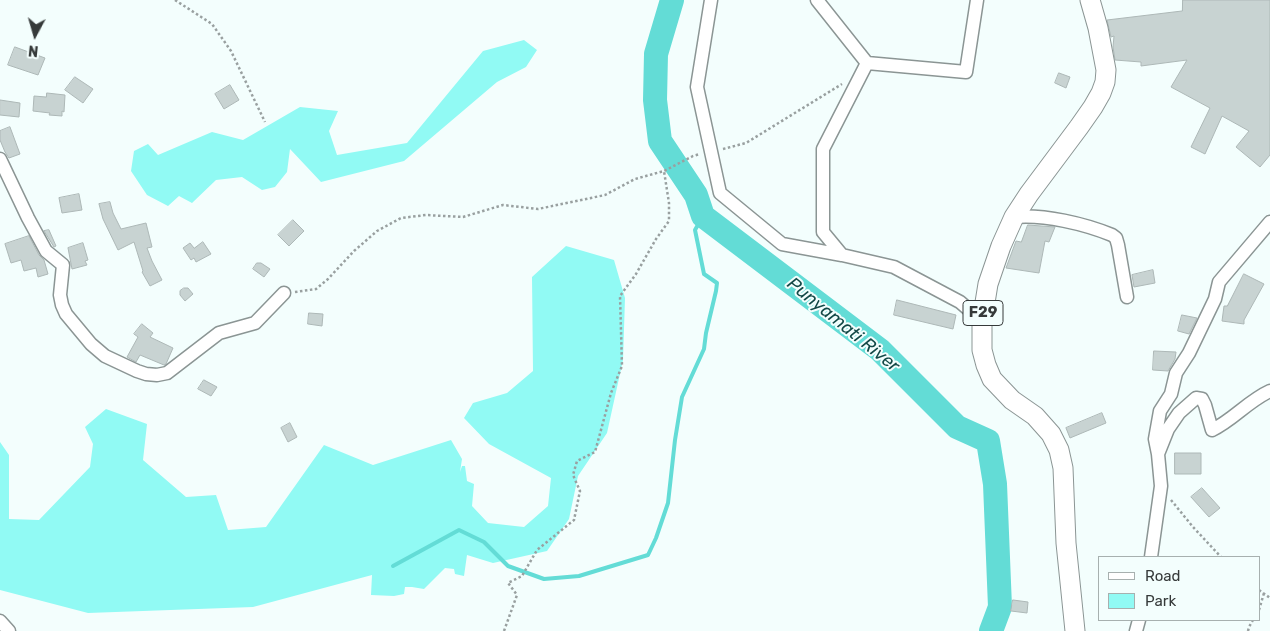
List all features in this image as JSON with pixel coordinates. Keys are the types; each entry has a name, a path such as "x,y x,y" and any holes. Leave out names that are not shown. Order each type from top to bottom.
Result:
{"main road":[{"name":"F29","path":"1075,631 1066,543 1063,468 1060,450 1051,434 1035,416 1012,400 992,379 982,350 982,321 988,284 1014,216 1093,107 1103,87 1106,70 1098,28 1090,0"}],"street":[{"path":"711,0 697,87 720,193 782,244 894,267 960,302 982,321"},
{"path":"817,0 865,67"},
{"path":"865,67 966,72 977,0"},
{"path":"842,255 822,232 823,149 865,67"},
{"path":"0,159 46,251 63,265 60,295 66,314 90,344 105,356 123,366 146,374 157,375 167,373 219,333 255,322 284,293"},
{"path":"1014,216 1028,215 1046,218 1112,235 1116,238 1118,245 1127,297"},
{"path":"1150,556 1161,486 1155,438 1160,411 1171,394 1176,373 1215,299 1220,282 1270,222"},
{"path":"1158,454 1168,428 1179,413 1196,398 1202,399 1212,430 1228,421 1258,396 1270,390"},
{"path":"0,621 10,631"}],"path":[{"path":"175,0 212,24 231,51 265,122"},
{"path":"284,293 316,289 377,231 401,218 426,215 463,217 503,205 538,209 605,195 635,179 670,169 693,156 746,144 865,67"},
{"path":"504,631 517,595 508,584 522,576 537,550 574,520 580,491 573,475 577,461 595,452 611,393 622,366 620,296 636,274 669,220 669,203 664,171"},
{"path":"1161,486 1220,556"},
{"path":"1260,591 1270,598"},
{"path":"1260,607 1264,593"}],"green space":[{"path":"524,40 537,50 526,67 497,82 404,161 321,182 290,149 287,172 275,187 262,190 242,177 216,180 192,203 179,196 168,206 147,195 131,171 134,151 148,144 158,155 212,132 243,140 300,107 338,111 329,131 337,155 407,143 483,51"},
{"path":"566,246 614,260 625,298 623,360 607,433 578,476 569,519 547,551 493,563 467,555 464,576 455,574 454,569 445,568 424,589 405,587 404,594 394,596 371,595 372,575 253,607 88,613 0,590 0,442 9,455 9,519 39,520 90,467 93,444 85,427 106,409 147,424 143,460 186,497 216,495 228,530 266,527 324,445 373,465 451,440 462,459 460,472 462,466 465,466 467,481 474,484 472,506 488,523 524,527 548,506 551,478 489,444 464,418 473,403 507,393 533,371 532,277"}],"building":[{"path":"1183,0 1270,0 1270,155 1260,167 1236,147 1249,131 1222,116 1205,154 1191,147 1210,108 1171,87 1187,60 1141,66 1141,62 1115,60 1114,36 1111,37 1107,20 1182,11"},
{"path":"15,47 45,58 38,75 8,65"},
{"path":"1059,73 1070,77 1066,88 1055,83"},
{"path":"75,77 93,89 83,103 65,90"},
{"path":"230,85 239,100 224,109 215,94"},
{"path":"47,93 65,95 62,116 33,111 34,96 46,97"},
{"path":"0,100 20,103 19,117 0,115"},
{"path":"10,127 20,154 9,158 0,140 0,131"},
{"path":"79,194 82,210 62,213 59,198"},
{"path":"110,202 121,229 146,223 152,247 147,248 162,280 150,286 142,272 134,242 118,250 103,219 99,204"},
{"path":"293,220 304,231 289,246 278,235"},
{"path":"1028,225 1055,227 1049,242 1045,241 1039,273 1006,268 1016,241 1021,242"},
{"path":"49,230 56,246 54,247 44,231"},
{"path":"29,236 39,255 44,260 48,274 38,277 36,268 24,271 21,260 11,263 5,244"},
{"path":"203,242 211,254 196,262 194,258 191,260 183,248 190,243 194,248"},
{"path":"83,243 88,260 85,261 87,265 72,269 68,248"},
{"path":"257,263 261,263 270,269 264,277 253,269"},
{"path":"1153,270 1155,283 1134,287 1132,275"},
{"path":"1244,274 1264,284 1244,320 1244,324 1222,321 1224,306 1227,306"},
{"path":"188,288 193,294 185,301 180,295 180,291"},
{"path":"897,300 956,315 953,329 894,315"},
{"path":"309,313 323,314 322,326 308,324"},
{"path":"1182,315 1197,318 1189,334 1178,331"},
{"path":"142,324 153,333 150,337 173,348 166,364 164,365 140,355 136,362 127,357 138,337 134,334"},
{"path":"1154,351 1176,352 1175,359 1168,371 1153,370"},
{"path":"204,380 217,387 211,396 198,389"},
{"path":"1102,413 1106,423 1070,438 1066,428"},
{"path":"290,423 297,437 288,442 281,428"},
{"path":"1175,453 1201,453 1201,474 1175,474"},
{"path":"1202,488 1220,508 1209,517 1191,497"},
{"path":"1013,600 1028,602 1027,613 1011,611"}],"waterway":[{"name":"Punyamati River","path":"672,0 656,54 655,100 660,141 696,195 703,216 880,350 957,427 988,441 995,484 1000,607 991,631"},
{"path":"393,566 459,530 484,542 508,566 544,579 579,576 648,555 668,503 682,397 704,349 716,291 717,283 704,274 695,230 703,216"}]}
